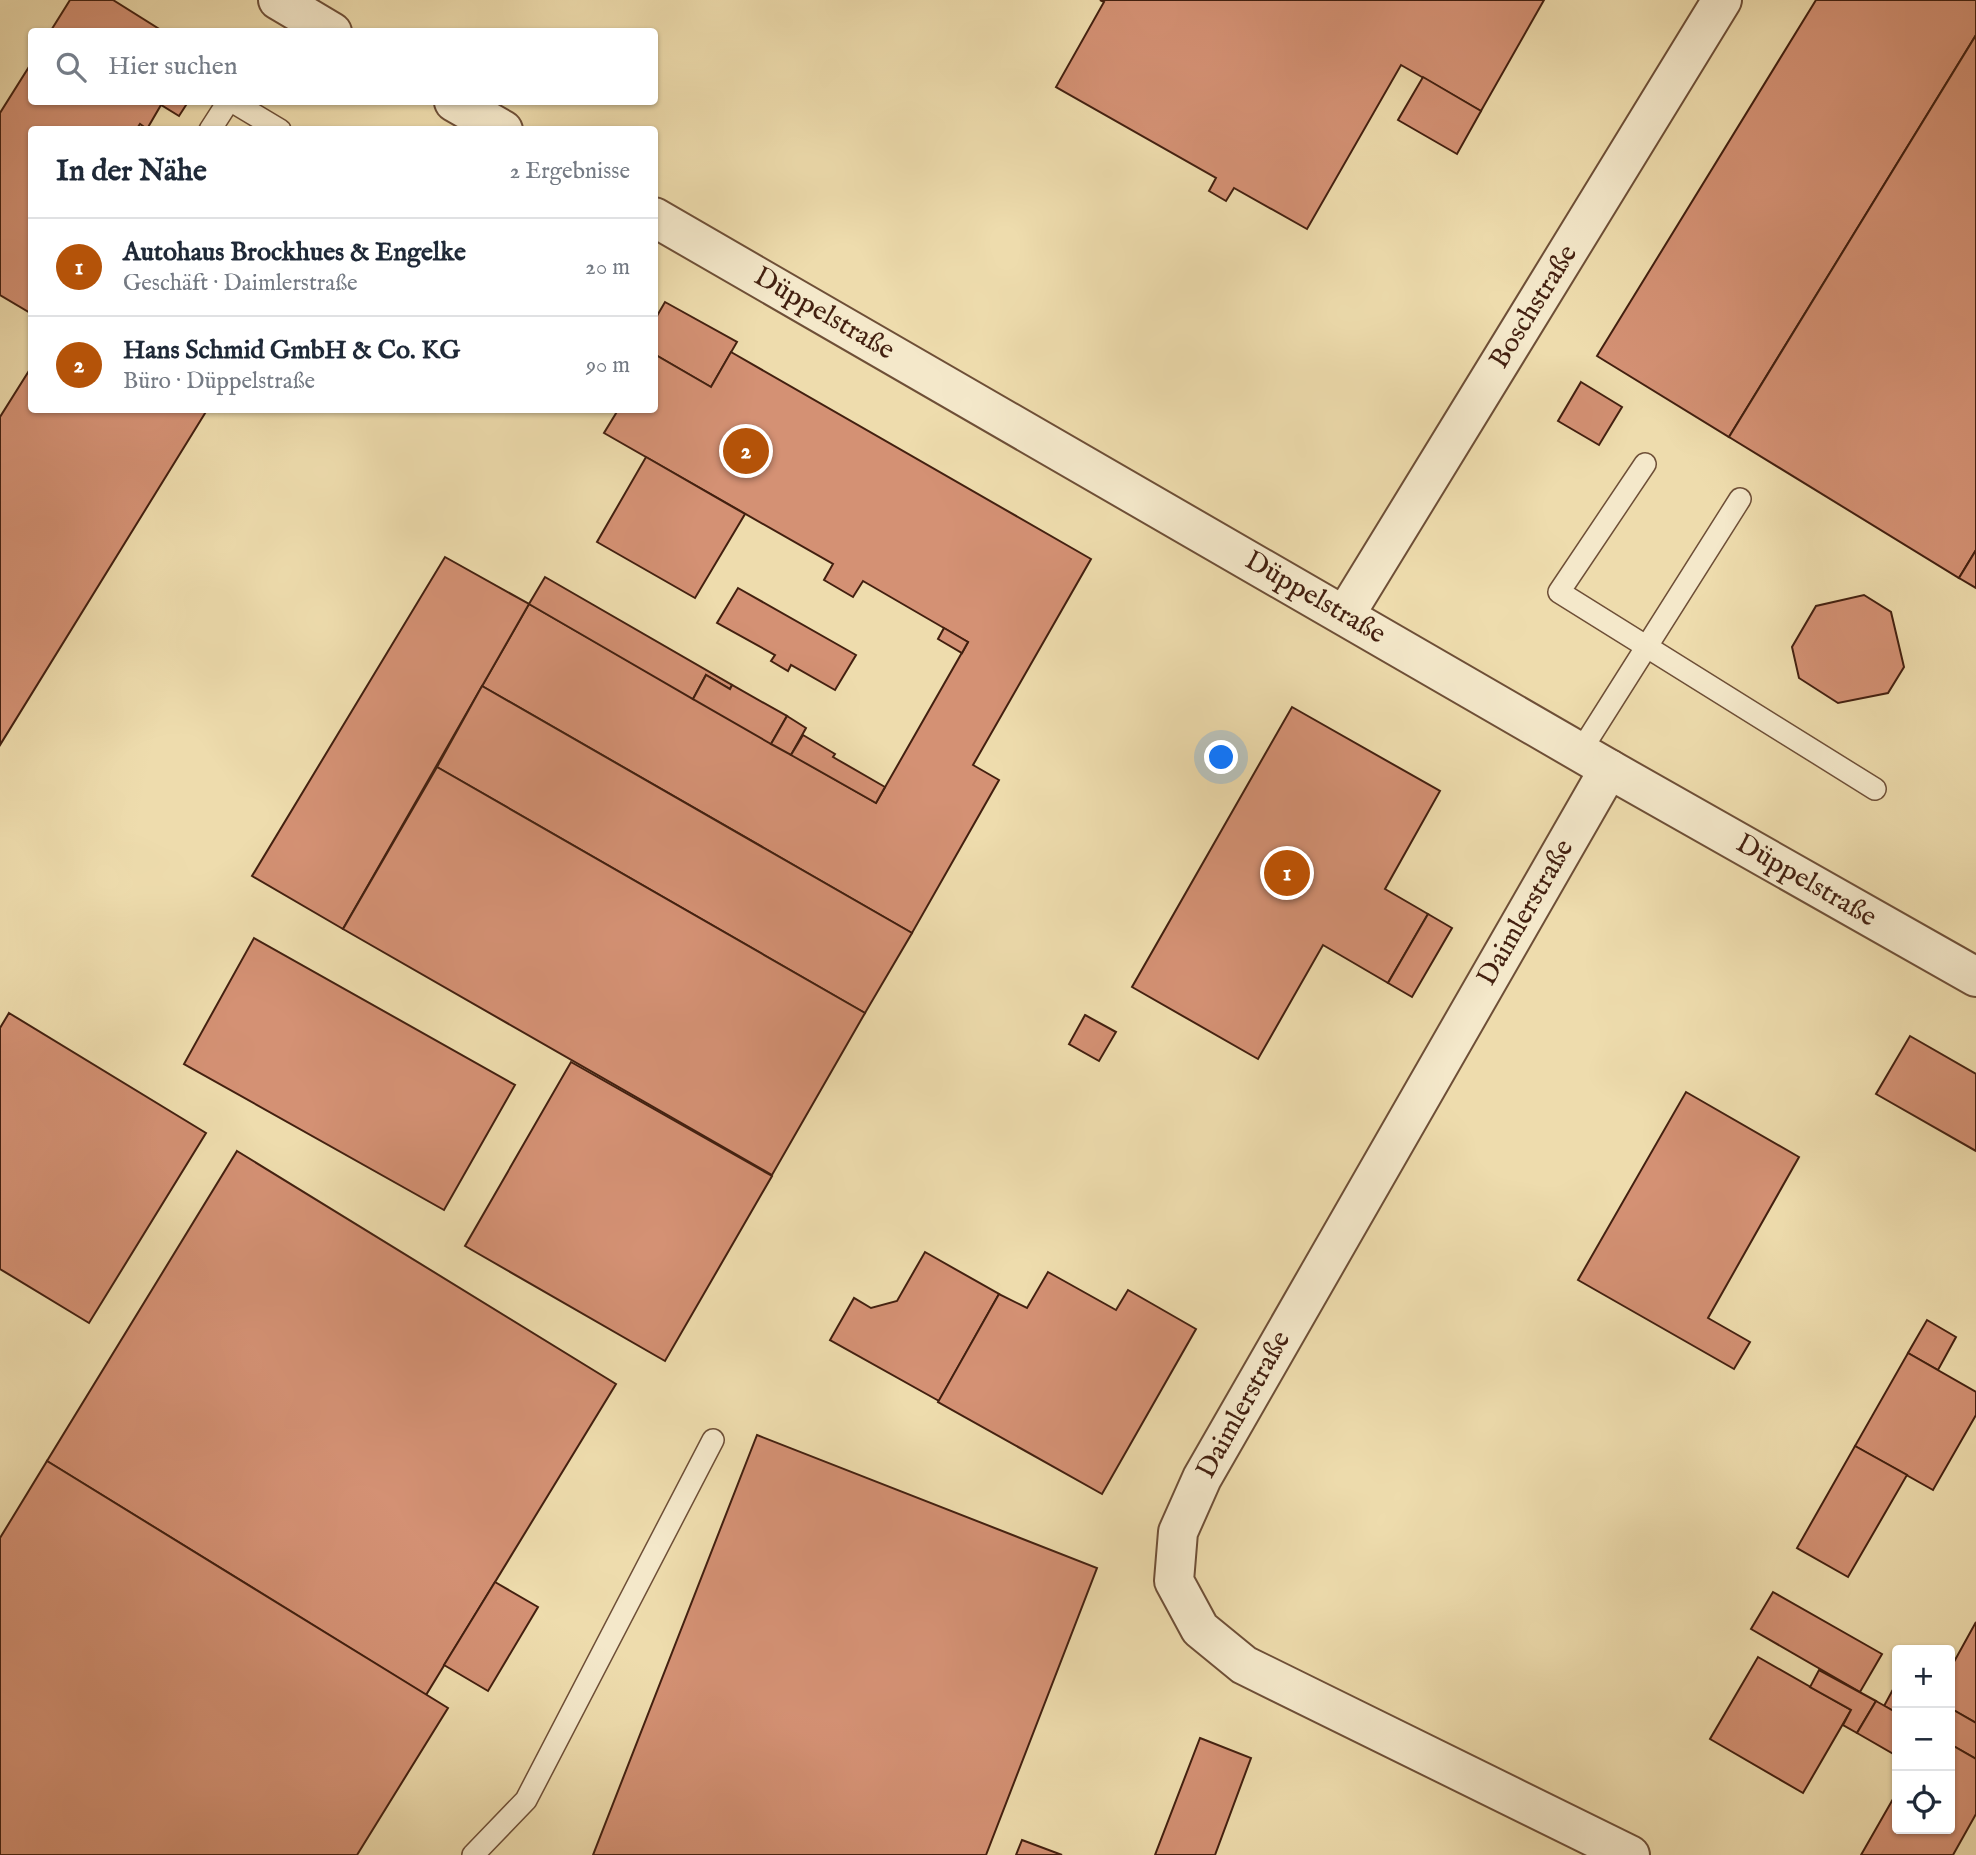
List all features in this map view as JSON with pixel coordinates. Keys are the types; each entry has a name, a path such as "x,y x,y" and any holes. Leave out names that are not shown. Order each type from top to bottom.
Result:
{"street":[{"path":"278,0 325,28"},
{"name":"Boschstraße","path":"1345,615 1722,0"},
{"path":"459,105 496,126"},
{"name":"Düppelstraße","path":"658,219 1595,760 1974,973"},
{"name":"Daimlerstraße","path":"1595,760 1202,1478 1178,1532 1174,1581 1200,1629 1244,1665 1630,1855"}],"lane":[{"path":"213,126 228,105"},
{"path":"235,105 273,126"},
{"path":"1645,464 1559,592 1875,789"},
{"path":"1595,760 1646,648 1740,499"},
{"path":"473,1855 526,1800 713,1440"}],"building":[{"path":"70,0 113,0 158,28 52,28"},
{"path":"1100,0 1544,0 1481,111 1401,65 1307,229 1234,188 1226,201 1209,191 1216,178 1056,87 1104,2"},
{"path":"1816,0 1976,0 1976,35 1729,437 1597,356"},
{"path":"1976,35 1976,550 1959,578 1729,437"},
{"path":"28,68 28,105 161,105 149,126 28,126 28,312 0,295 0,113"},
{"path":"1423,77 1481,111 1457,154 1398,120"},
{"path":"161,105 186,105 179,116"},
{"path":"665,302 737,342 711,387 658,356 658,314"},
{"path":"731,352 1091,559 973,765 999,780 912,933 482,686 529,604 876,803 968,642 863,581 853,597 824,580 833,564 604,433 616,413 658,413 658,356 711,387"},
{"path":"28,372 28,413 205,413 0,745 0,417"},
{"path":"1581,382 1622,407 1599,445 1558,421"},
{"path":"646,457 745,514 695,598 597,542"},
{"path":"1976,550 1976,588 1959,578"},
{"path":"445,557 529,604 343,929 252,876"},
{"path":"545,577 732,685 730,689 706,675 693,699 529,604"},
{"path":"738,588 856,655 835,690 791,665 788,671 771,661 775,655 717,623"},
{"path":"1864,595 1891,612 1904,667 1888,693 1838,703 1799,678 1792,647 1816,606"},
{"path":"944,628 968,642 962,653 938,639"},
{"path":"706,675 730,689 732,685 787,716 771,744 693,699"},
{"path":"482,686 912,933 865,1013 437,767"},
{"path":"1292,707 1440,791 1385,889 1428,914 1388,983 1323,945 1258,1059 1132,987"},
{"path":"787,716 806,728 791,755 771,744"},
{"path":"803,735 835,754 833,757 885,787 876,803 791,755"},
{"path":"437,767 865,1013 772,1175 343,929"},
{"path":"1428,914 1452,928 1412,997 1388,983"},
{"path":"254,938 515,1085 444,1210 184,1064"},
{"path":"9,1013 206,1133 89,1323 0,1269 0,1028"},
{"path":"1085,1015 1116,1032 1099,1061 1069,1044"},
{"path":"1910,1036 1976,1074 1976,1151 1876,1094"},
{"path":"571,1062 772,1176 665,1361 465,1246"},
{"path":"1686,1092 1799,1157 1708,1318 1750,1342 1734,1369 1578,1280"},
{"path":"237,1151 616,1384 426,1695 47,1461"},
{"path":"925,1252 999,1294 939,1401 830,1340 854,1298 871,1308 897,1301"},
{"path":"1048,1272 1116,1310 1128,1290 1196,1329 1102,1494 938,1402 999,1294 1027,1308"},
{"path":"1927,1320 1956,1337 1938,1370 1908,1353"},
{"path":"1908,1353 1976,1392 1976,1415 1933,1490 1855,1446"},
{"path":"757,1435 1097,1568 986,1855 593,1855"},
{"path":"1855,1446 1907,1475 1848,1577 1797,1548"},
{"path":"47,1461 448,1708 357,1855 0,1855 0,1538"},
{"path":"495,1582 538,1607 488,1691 444,1665"},
{"path":"1773,1592 1882,1654 1860,1692 1751,1629"},
{"path":"1976,1622 1976,1723 1955,1711 1955,1660"},
{"path":"1758,1657 1851,1710 1803,1793 1710,1739"},
{"path":"1819,1670 1876,1701 1857,1733 1843,1725 1851,1710 1810,1687"},
{"path":"1892,1691 1892,1710 1884,1706"},
{"path":"1876,1701 1892,1710 1892,1753 1857,1733"},
{"path":"1955,1711 1976,1723 1976,1759 1955,1747"},
{"path":"1200,1738 1251,1758 1215,1855 1155,1855"},
{"path":"1955,1747 1976,1759 1976,1814 1953,1855 1861,1855 1892,1801 1892,1834 1955,1834"},
{"path":"1022,1840 1062,1855 1016,1855"}],"place":[{"name":"Hans Schmid GmbH & Co. KG","path":"746,451"},
{"name":"Autohaus Brockhues & Engelke","path":"1287,873"}]}
